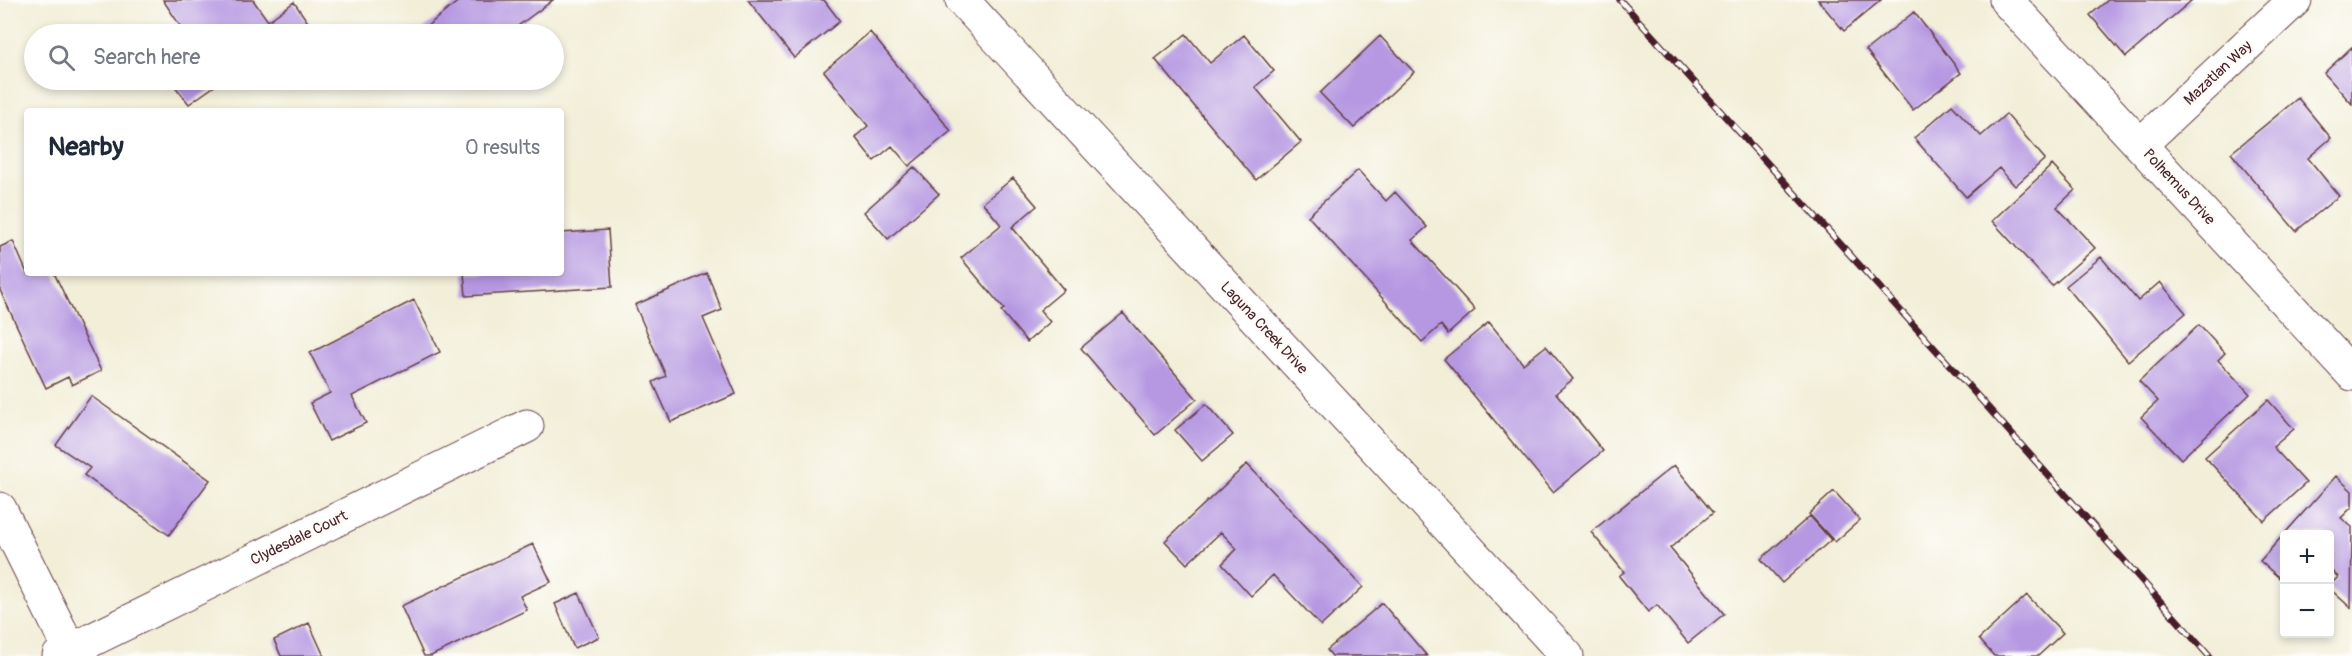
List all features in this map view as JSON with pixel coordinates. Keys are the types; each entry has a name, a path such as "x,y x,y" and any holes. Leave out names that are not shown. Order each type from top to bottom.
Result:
{"street":[{"name":"Laguna Creek Drive","path":"962,0 1567,656"},
{"name":"Polhemus Drive","path":"2006,0 2352,374"},
{"name":"Mazatlan Way","path":"2140,145 2295,0"},
{"name":"Clydesdale Court","path":"68,654 527,426"},
{"path":"0,509 68,654"}],"building":[{"path":"163,0 253,0 268,21 294,2 309,24 179,24"},
{"path":"460,0 553,0 521,24 430,24"},
{"path":"748,0 824,0 840,21 794,58"},
{"path":"1818,0 1881,0 1844,31"},
{"path":"2108,0 2192,0 2126,57 2090,15"},
{"path":"1914,12 1961,73 1913,110 1866,50"},
{"path":"870,32 951,131 909,166 892,146 874,161 855,137 868,126 824,71"},
{"path":"1186,34 1210,63 1244,35 1274,71 1255,87 1301,142 1256,180 1155,59"},
{"path":"1380,36 1414,72 1354,128 1320,93"},
{"path":"2352,47 2352,104 2324,73"},
{"path":"178,90 209,90 189,104"},
{"path":"2298,98 2331,138 2308,158 2339,196 2296,231 2231,153"},
{"path":"1952,105 1981,136 2006,114 2045,159 2015,186 1999,168 1966,197 1914,138"},
{"path":"2052,165 2075,190 2057,207 2095,248 2052,286 1992,221"},
{"path":"914,167 939,194 888,239 864,212"},
{"path":"1358,170 1386,201 1395,192 1427,227 1412,240 1475,310 1448,334 1441,325 1422,342 1308,216"},
{"path":"1013,178 1037,206 1012,227 1064,290 1040,310 1050,322 1027,342 1001,311 1004,309 961,258 1001,225 983,203"},
{"path":"608,230 612,287 466,296 464,276 564,276 564,233"},
{"path":"13,241 24,266 24,276 55,276 101,371 72,385 68,377 46,388 0,290 0,247"},
{"path":"2101,257 2138,301 2160,282 2186,313 2128,361 2066,286"},
{"path":"707,273 722,310 703,318 736,394 671,422 653,382 666,376 635,305"},
{"path":"414,300 440,352 352,396 366,423 329,441 310,403 330,393 310,353"},
{"path":"1123,313 1197,399 1155,435 1081,348"},
{"path":"1489,322 1523,364 1546,346 1573,379 1556,393 1603,451 1553,492 1444,359"},
{"path":"2199,325 2225,353 2218,360 2250,394 2181,459 2141,417 2158,401 2139,381"},
{"path":"91,396 210,480 169,535 84,475 90,468 56,445"},
{"path":"2268,400 2294,429 2273,447 2306,483 2264,521 2205,457"},
{"path":"1206,404 1233,435 1202,461 1175,430"},
{"path":"1247,464 1363,587 1321,626 1273,575 1251,596 1222,564 1237,549 1221,532 1187,564 1165,541"},
{"path":"1674,465 1713,513 1670,548 1724,614 1688,643 1657,605 1648,612 1619,576 1624,572 1591,532"},
{"path":"2336,476 2352,491 2352,507 2341,518 2352,527 2351,608 2334,593 2334,581 2338,577 2334,573 2334,530 2288,530"},
{"path":"1834,491 1860,520 1835,542 1809,514"},
{"path":"1810,516 1831,540 1782,583 1761,559"},
{"path":"2280,538 2280,578 2260,561"},
{"path":"533,544 551,582 520,596 527,610 431,656 424,656 401,606"},
{"path":"579,593 599,637 574,648 555,604"},
{"path":"2027,595 2063,633 2038,656 1994,656 1979,639"},
{"path":"1382,603 1427,656 1332,656 1327,650"},
{"path":"309,623 324,656 281,656 274,640"}],"railway":[{"path":"1620,0 2209,656"}]}
